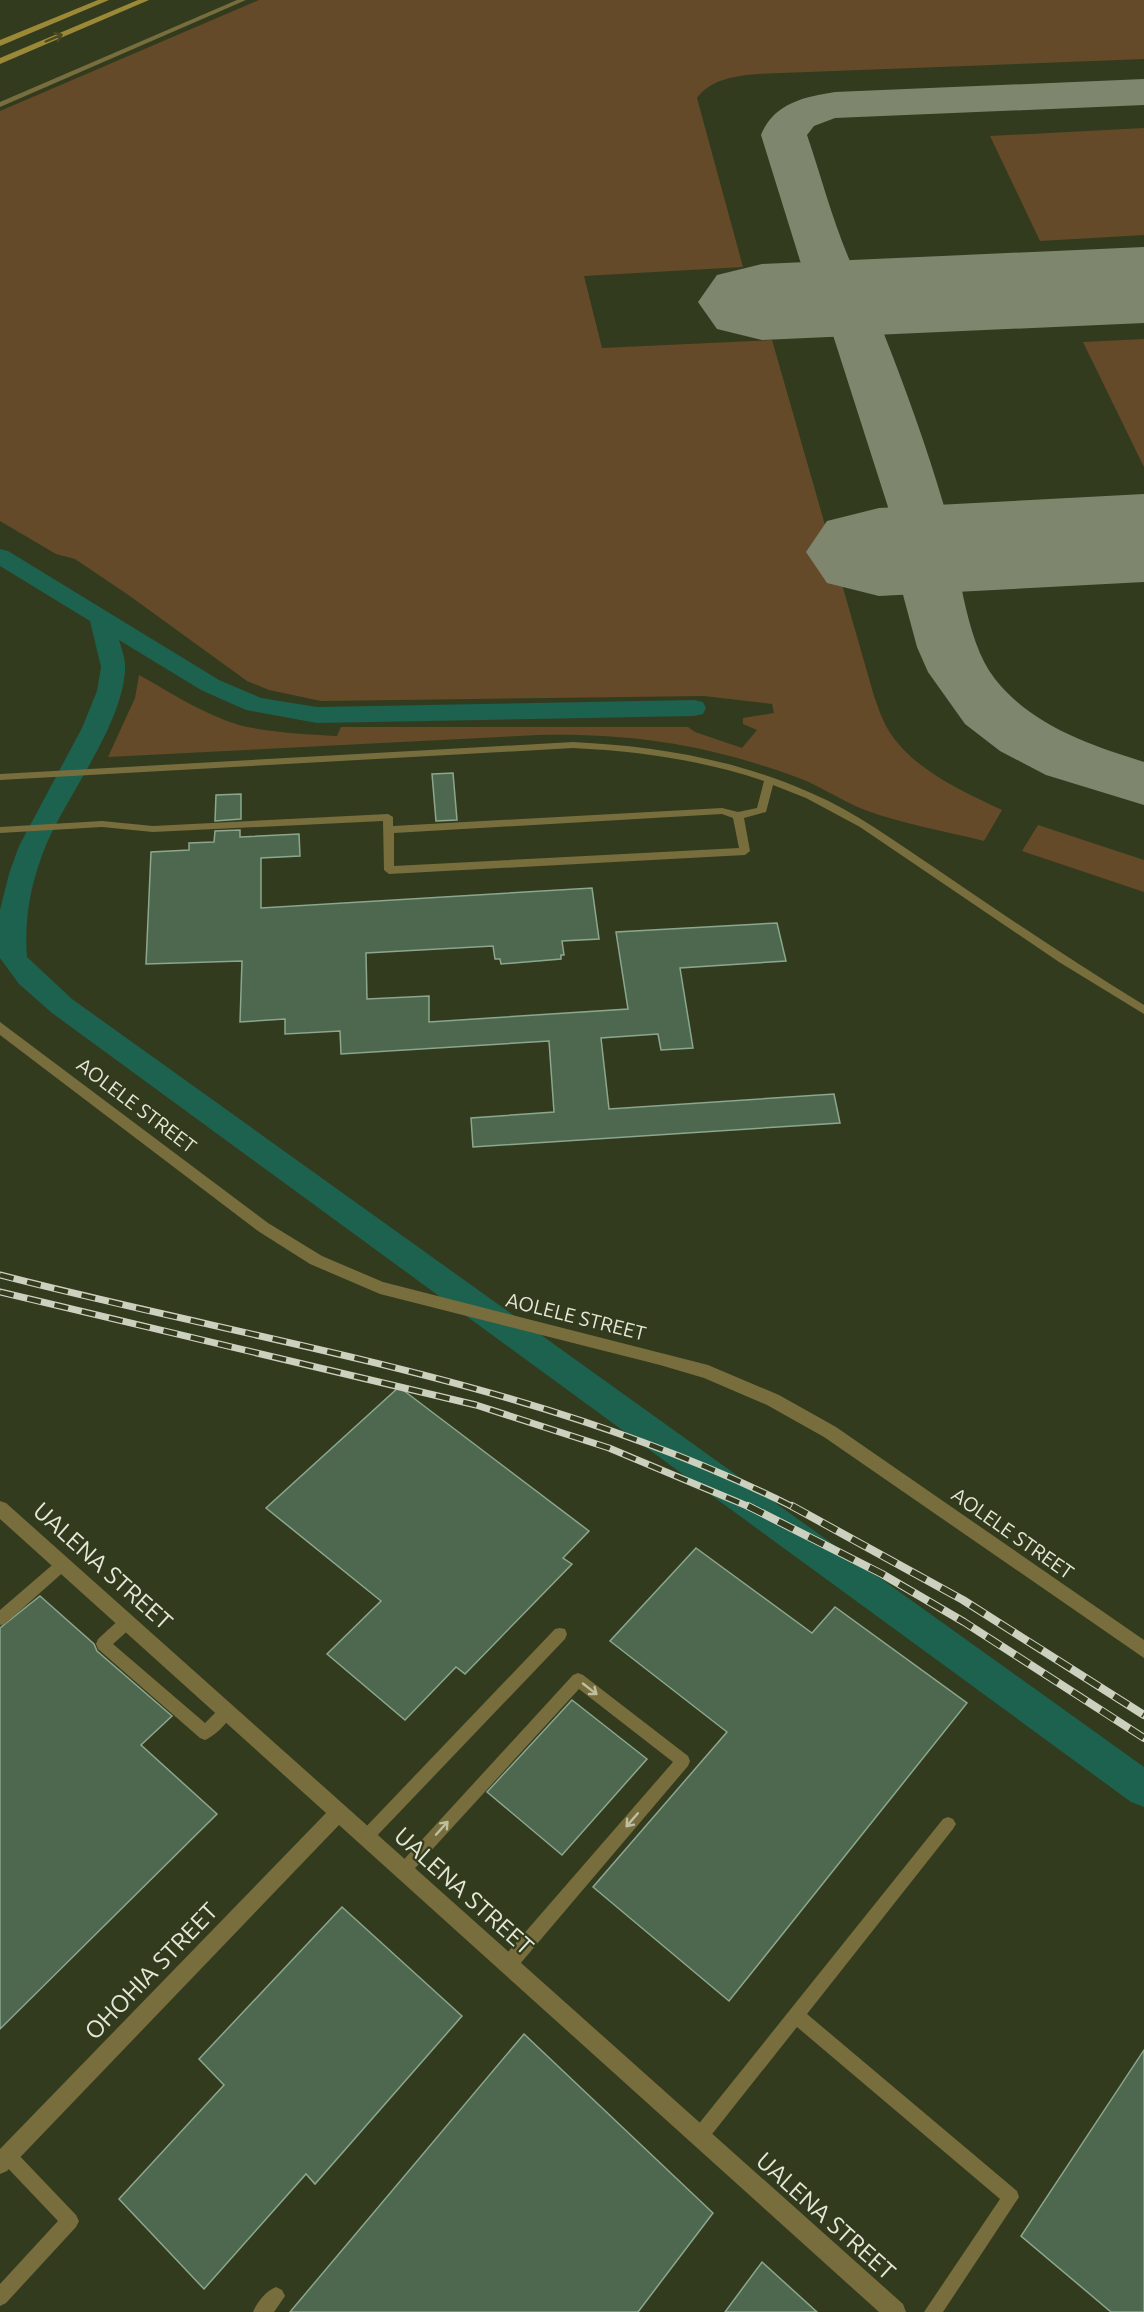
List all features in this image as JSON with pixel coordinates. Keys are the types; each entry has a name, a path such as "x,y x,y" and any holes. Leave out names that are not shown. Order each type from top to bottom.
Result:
{"street":[{"path":"0,44 105,0"},
{"path":"0,60 145,0"},
{"name":"AOLELE STREET","path":"0,1028 288,1244 348,1275 418,1300 578,1337 708,1372 763,1395 803,1416 1144,1650"},
{"name":"UALENA STREET","path":"0,1508 402,1872 895,2312"},
{"name":"OHOHIA STREET","path":"4,2160 338,1813"}],"lane":[{"path":"0,105 243,0"},
{"path":"0,777 545,746 603,746 687,757 769,781 840,811 1099,984 1144,1010"},
{"path":"389,830 722,811 738,816 762,810 769,781"},
{"path":"0,830 102,824 153,829 388,817 389,870 745,851 738,816"},
{"path":"0,1619 63,1564"},
{"path":"127,1622 103,1644 205,1733 226,1712"},
{"path":"366,1837 560,1634"},
{"path":"402,1872 578,1680 683,1761 508,1965"},
{"path":"699,2136 948,1824"},
{"path":"795,2015 1011,2197 933,2312"},
{"path":"0,2297 70,2221 4,2160"},
{"path":"262,2312 276,2296"}],"shaded area":[{"path":"259,0 1144,0 1144,59 757,74 732,77 716,83 697,98 743,267 584,276 602,348 772,340 874,696 883,719 896,741 922,766 954,786 1002,810 984,841 879,815 799,778 734,757 671,743 639,739 539,735 108,757 135,698 139,675 200,709 239,725 313,735 337,736 341,727 688,727 695,732 742,748 757,730 743,724 743,718 774,713 772,704 704,696 321,701 269,690 247,681 75,559 56,554 0,521 0,111"},
{"path":"1144,128 1144,235 1040,241 990,136"},
{"path":"1144,339 1144,467 1083,342"},
{"path":"1038,825 1144,860 1144,892 1022,851"}],"building":[{"path":"453,773 457,820 436,821 432,774"},
{"path":"241,794 241,819 215,821 216,795"},
{"path":"240,830 240,837 299,834 300,856 261,858 261,908 592,888 599,939 562,941 564,955 561,955 561,959 501,964 500,959 495,959 493,946 366,953 367,999 429,996 429,1022 628,1009 616,932 777,923 786,961 680,968 693,1048 661,1050 658,1034 601,1038 609,1109 834,1094 840,1123 473,1147 471,1118 554,1112 549,1041 341,1054 340,1031 285,1034 285,1019 240,1022 242,961 146,964 151,852 189,850 189,843 214,842 215,831"},
{"path":"399,1387 589,1531 563,1558 572,1564 465,1674 456,1667 405,1720 327,1654 381,1601 266,1508"},
{"path":"696,1548 812,1633 835,1607 967,1703 729,2001 593,1887 727,1732 610,1641"},
{"path":"40,1596 94,1644 97,1651 172,1716 141,1745 217,1814 0,2029 0,1628"},
{"path":"572,1700 647,1759 562,1855 487,1792"},
{"path":"342,1907 462,2016 315,2184 306,2174 204,2289 119,2199 224,2085 199,2059"},
{"path":"524,2034 713,2213 638,2312 290,2312"},
{"path":"1144,2050 1144,2312 1111,2312 1021,2236"},
{"path":"762,2262 817,2312 725,2312"}],"waterway":[{"path":"0,556 101,618"},
{"path":"101,618 210,685 255,705 317,715 694,708"},
{"path":"101,618 113,660 106,701 95,728 45,819 22,874 14,902 11,930 13,957 23,971 62,1006 1144,1789"}],"taxiway":[{"path":"1144,92 835,105 812,110 798,117 792,121 784,135 827,267 858,332 916,507 932,591 948,647 959,672 987,710 1023,737 1069,760 1144,784"}],"runway":[{"path":"762,302 1144,285"},
{"path":"879,552 1144,538"}],"railway":[{"path":"0,1275 405,1370 505,1397 604,1428 701,1465 795,1508"},
{"path":"0,1292 476,1405 609,1448 752,1508"},
{"path":"748,1506 752,1508"},
{"path":"792,1506 963,1600 1144,1715"},
{"path":"752,1508 882,1574 964,1622 1144,1738"}]}
